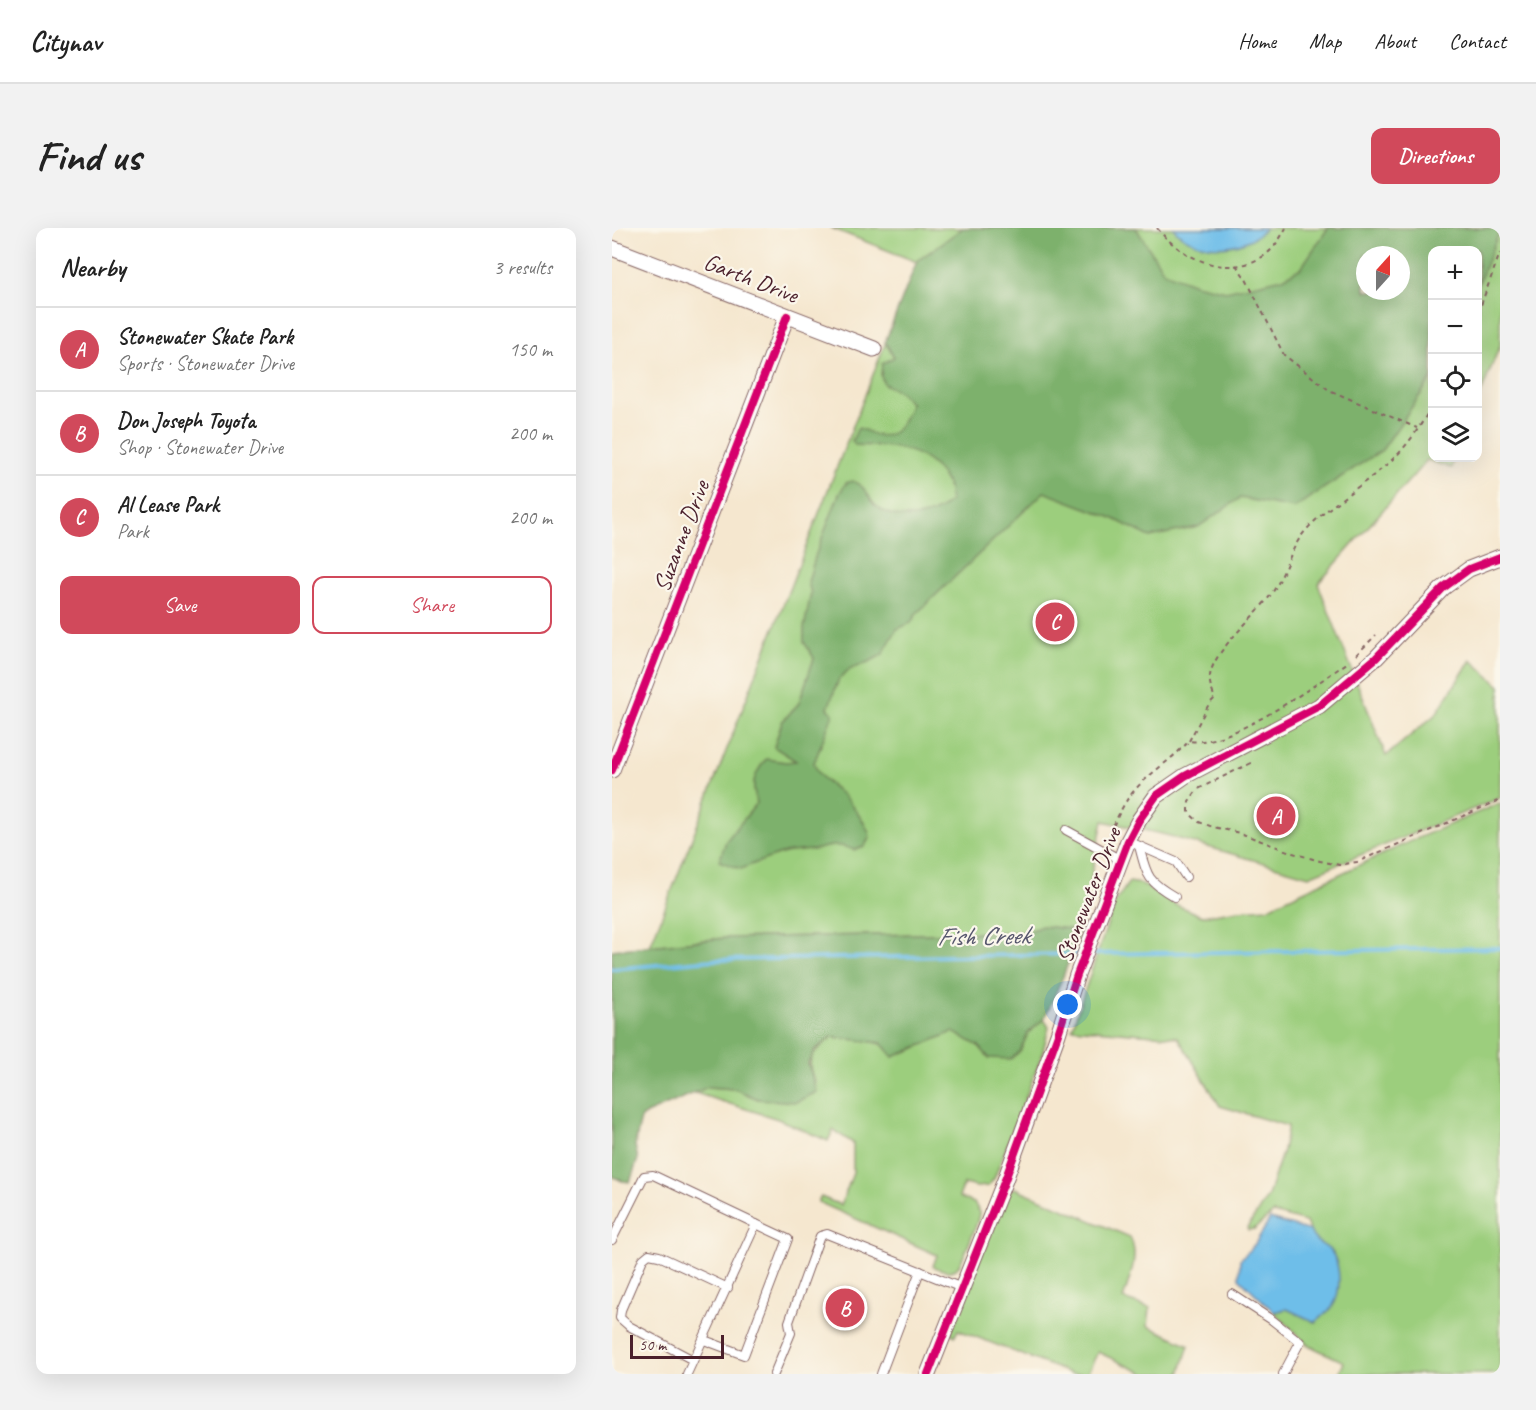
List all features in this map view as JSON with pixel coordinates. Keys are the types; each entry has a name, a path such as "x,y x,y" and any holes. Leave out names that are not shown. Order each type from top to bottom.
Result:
{"street":[{"name":"Garth Drive","path":"612,248 874,349"},
{"name":"Suzanne Drive","path":"612,770 787,316"},
{"name":"Stonewater Drive","path":"928,1374 1059,1034 1077,975 1121,860 1133,844 1139,820 1156,796 1185,776 1319,706 1376,658 1443,588 1469,569 1500,556"}],"lane":[{"path":"1066,830 1121,860"},
{"path":"1133,844 1176,862 1186,877"},
{"path":"1133,844 1150,879 1157,887 1175,897"},
{"path":"612,1240 644,1176 653,1175 788,1239 744,1355 704,1340"},
{"path":"687,1374 756,1224"},
{"path":"774,1374 791,1333 789,1322 820,1236 827,1234 962,1288"},
{"path":"693,1360 629,1326 620,1318 621,1310 643,1259 649,1254 659,1256 728,1288"},
{"path":"881,1374 920,1271"},
{"path":"1232,1294 1272,1320 1300,1342 1283,1374"}],"path":[{"path":"1157,228 1173,245 1193,258 1210,264 1236,265 1265,256 1286,228"},
{"path":"1482,302 1500,253"},
{"path":"1236,265 1284,355 1329,390 1417,428"},
{"path":"1189,741 1209,704 1215,698 1210,678 1216,661 1277,586 1300,538 1334,505 1394,458 1430,408"},
{"path":"1352,659 1376,635"},
{"path":"1251,763 1198,789 1189,801 1189,813 1199,822 1213,827 1240,833 1293,854 1339,865 1357,862 1500,800"}],"green space":[{"path":"831,228 1500,228 1500,345 1482,391 1482,246 1428,246 1428,460 1318,584 1386,756 1436,714 1471,660 1500,686 1500,798 1309,876 1166,835 1103,821 1079,934 1027,932 725,938 650,946 917,262"},
{"path":"963,228 1136,228 1164,272 1195,284 1226,291 1283,278 1301,268 1328,228 1498,228 1499,232 1482,275 1482,246 1428,246 1428,384 1382,450 1294,508 1240,498 1198,527 1150,537 1110,517 1044,492 917,613 911,623 897,629 882,655 851,668 839,679 828,708 833,714 814,763 821,776 847,800 866,826 870,837 864,847 854,850 834,846 785,853 741,869 719,861 726,841 757,803 754,780 758,770 766,759 796,761 774,747 782,722 799,703 814,658 804,642 804,628 811,593 808,582 839,494 846,483 853,481 863,488 872,502 883,511 903,517 934,512 950,501 942,475 921,456 885,446 855,445 852,441 858,428 883,436 894,432 902,422 911,403 900,392 884,384 881,376 882,364 894,357 885,342 917,261"},
{"path":"1433,462 1453,462 1451,468"},
{"path":"1500,803 1500,1374 1339,1374 1344,1362 1308,1345 1274,1312 1287,1309 1315,1322 1333,1253 1313,1240 1306,1222 1273,1213 1254,1229 1248,1230 1247,1228 1268,1196 1288,1126 1220,1106 1178,1037 1072,1028 1115,902 1129,882 1142,884 1174,904 1202,916 1267,908 1413,840"},
{"path":"1042,926 1080,930 1063,977 1044,1019 1028,1033 1020,1051 1011,1059 989,1058 979,1046 953,1032 893,1057 881,1043 832,1037 815,1050 808,1063 817,1092 796,1102 758,1099 735,1089 708,1087 646,1114 641,1119 638,1131 635,1146 638,1159 630,1182 612,1176 612,950 725,938 1027,932"},
{"path":"1044,1019 1049,1027 1042,1055 994,1179 988,1186 977,1187 964,1184 959,1197 974,1203 979,1212 966,1251 956,1269 950,1271 933,1266 937,1255 818,1202 821,1197 841,1205 853,1173 853,1143 833,1130 828,1141 778,1119 692,1092 708,1087 735,1089 758,1099 815,1082 810,1061 820,1047 832,1037 862,1039 909,1051 953,1031 979,1046 989,1058 1020,1051 1028,1033"},
{"path":"1015,1188 1130,1237 1134,1260 1123,1299 1150,1308 1148,1326 1189,1345 1180,1374 1145,1374 1098,1352 1087,1374 1072,1374 958,1330 955,1336 950,1333 1005,1193"}],"water":[{"path":"1173,228 1266,228 1245,242 1220,247 1194,242"},
{"path":"1270,1219 1310,1231 1315,1240 1331,1251 1336,1260 1339,1280 1336,1300 1333,1306 1315,1322 1287,1309 1274,1312 1239,1278 1240,1260 1255,1244"}],"waterway":[{"name":"Fish Creek","path":"1090,954 1500,948"},
{"name":"Fish Creek","path":"612,969 713,960 1079,954"}],"cycle path":[{"path":"612,770 787,316"},
{"path":"928,1374 1005,1180 1077,975 1128,841 1139,820 1156,796 1185,776 1319,706 1376,658 1443,588 1469,569 1500,557"}],"place":[{"name":"Al Lease Park","path":"1055,622"},
{"name":"Stonewater Skate Park","path":"1276,816"},
{"name":"Don Joseph Toyota","path":"845,1308"}]}
